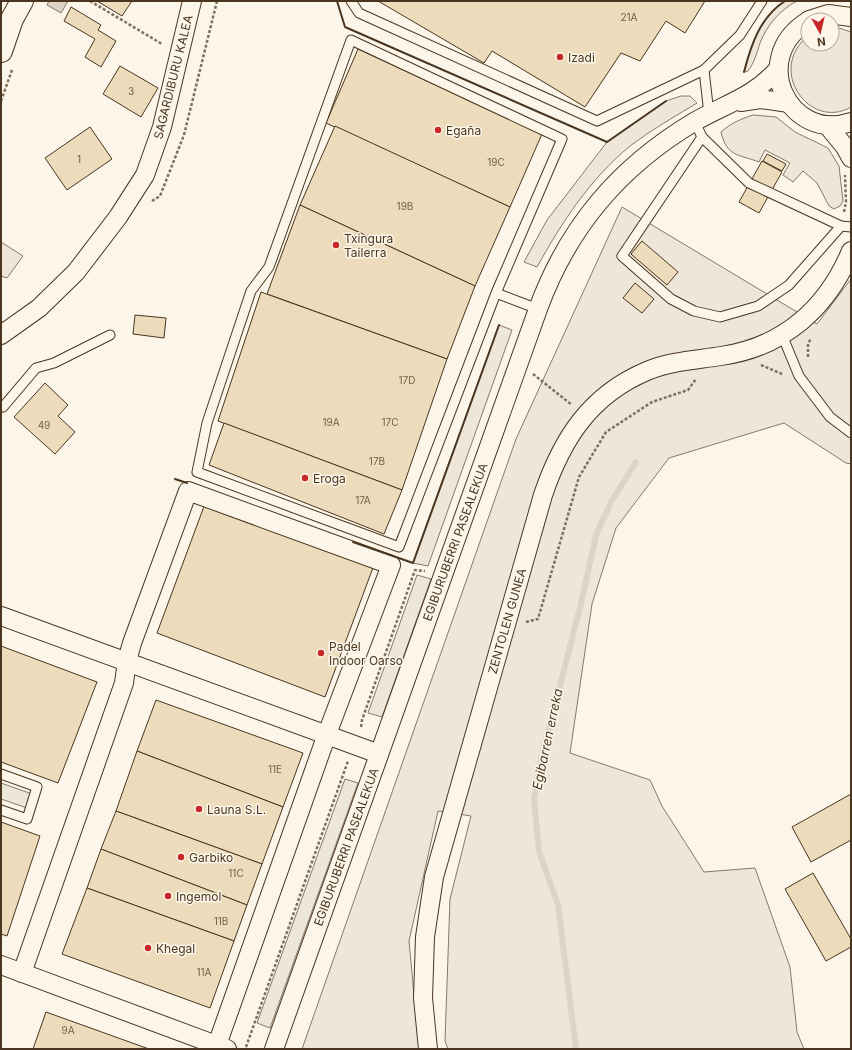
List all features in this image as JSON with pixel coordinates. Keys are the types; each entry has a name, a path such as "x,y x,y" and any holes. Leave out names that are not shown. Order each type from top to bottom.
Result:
{"street":[{"path":"1,51 12,19 22,1"},
{"name":"SAGARDIBURU KALEA","path":"1,335 39,308 76,272 118,217 145,176 162,126 192,1"},
{"path":"800,26 787,39 780,53 778,69 779,81 789,102 806,117 827,125 851,122"},
{"name":"EGIBURUBERRI PASEALEKUA","path":"274,1049 538,309 557,262 586,216 609,188 643,156 702,124 732,104 757,90 778,69"},
{"name":"EGIBURUBERRI PASEALEKUA","path":"732,104 760,99 789,102"},
{"path":"827,125 845,147 848,165"},
{"name":"ZENTOLEN GUNEA","path":"428,1049 423,998 424,945 434,877 543,495 553,466 567,439 585,415 624,384 647,371 672,363 741,352 762,346 782,335 800,323 816,308 830,291 844,269 851,251"},
{"path":"1,965 22,973 220,1048 327,734 391,565 188,491 127,662 124,683 22,973"},
{"path":"1,616 379,754"}],"lane":[{"path":"351,1 359,13 597,121 704,70 740,35 762,1"},
{"path":"351,40 562,139 496,293 399,547 197,472 207,423 251,291 269,267 351,40"},
{"path":"704,70 702,124 622,256 671,299 694,311 720,316 758,306 789,285 841,226"},
{"path":"702,124 749,183 841,226 851,227"},
{"path":"496,293 538,309"},
{"path":"1,406 3,407 36,368 54,363 110,335"},
{"path":"782,335 799,376 830,417 851,433"},
{"path":"1,774 37,787 27,819 1,810"}],"path":[{"path":"90,1 165,45"},
{"path":"204,55 217,1"},
{"path":"841,226 846,202 848,165"},
{"path":"758,364 779,371 790,382 810,371 808,361 808,344 813,333"},
{"path":"530,372 573,406"},
{"path":"522,623 538,619 579,477 606,432 652,402 688,390 699,374"}],"shaded area":[{"path":"49,1 68,1 61,13 47,5"},
{"path":"785,1 797,1 780,13 770,24 763,36 752,65 748,71 744,72 753,42 763,23 776,8"},
{"path":"840,28 851,32 851,107 836,112 821,111 808,104 798,93 792,80 791,65 796,50 800,45 800,52 840,52"},
{"path":"681,96 690,96 697,103 646,134 630,146 602,172 578,202 556,234 537,267 524,262 547,220 607,142 666,101"},
{"path":"753,115 776,117 795,132 828,148 839,166 843,201 840,206 834,209 829,206 817,183 803,171 793,182 783,175 790,163 765,150 759,162 739,156 730,150 723,140 721,132 736,122"},
{"path":"622,207 817,324 851,279 851,464 846,463 784,423 669,458 616,528 592,604 570,753 650,780 662,806 704,872 755,868 790,967 797,1032 804,1049 448,1049 445,1041 450,899 471,816 438,811 409,941 419,1049 302,1049 516,439"},
{"path":"1,242 23,256 7,278 1,276"},
{"path":"499,325 512,330 428,566 413,563"},
{"path":"417,575 431,579 382,717 368,713"},
{"path":"345,779 358,783 270,1028 257,1023"},
{"path":"1,783 32,794 27,808 1,799"}],"building":[{"path":"97,1 132,1 122,16"},
{"name":"Izadi","path":"378,1 705,1 685,33 666,21 640,61 621,53 585,107 492,51 484,63"},
{"path":"71,7 101,25 98,30 116,41 101,67 85,57 95,39 64,21"},
{"name":"Egaña","path":"358,49 542,134 510,207 326,123"},
{"path":"120,66 158,88 141,117 103,94"},
{"path":"335,126 510,207 475,286 300,205"},
{"path":"90,127 112,159 67,190 45,158"},
{"path":"767,154 786,164 782,171 763,161"},
{"path":"762,161 782,172 759,213 739,202"},
{"name":"Txingura Tailerra","path":"300,205 475,286 447,359 267,294"},
{"path":"642,241 678,272 667,285 631,254"},
{"path":"635,283 654,299 642,313 623,298"},
{"path":"261,292 447,359 402,490 218,421"},
{"path":"135,315 166,318 164,338 133,334"},
{"path":"45,383 68,405 58,416 75,432 55,454 14,417"},
{"name":"Eroga","path":"224,423 402,490 384,534 209,465"},
{"path":"206,501 374,565 325,697 157,633"},
{"path":"1,646 97,682 58,783 1,762"},
{"name":"Launa S.L.","path":"156,700 303,753 283,807 137,751"},
{"name":"Launa S.L.","path":"137,751 283,807 262,864 116,811"},
{"path":"851,794 851,840 811,862 792,827"},
{"name":"Garbiko","path":"116,811 262,864 247,905 101,849"},
{"path":"1,822 40,836 7,936 1,934"},
{"name":"Ingemol","path":"101,849 247,905 234,941 87,888"},
{"path":"813,873 851,939 851,947 826,961 785,889"},
{"name":"Khegal","path":"87,888 234,941 210,1008 62,954"},
{"path":"46,1012 149,1049 33,1049"}],"waterway":[{"name":"Egibarren erreka","path":"576,1049 558,905 539,851 534,800 541,759 580,608 596,535 611,502 636,462"}],"wall":[{"path":"337,1 345,27 607,142 666,101"},
{"path":"744,72 753,42 763,23 769,15 785,1"},
{"path":"353,542 413,563 499,325"},
{"path":"175,479 187,483"}],"place":[{"name":"Izadi","path":"560,57"},
{"name":"Egaña","path":"438,130"},
{"name":"Txingura Tailerra","path":"336,245"},
{"name":"Eroga","path":"305,478"},
{"name":"Padel Indoor Oarso","path":"321,653"},
{"name":"Launa S.L.","path":"199,809"},
{"name":"Garbiko","path":"181,857"},
{"name":"Ingemol","path":"168,896"},
{"name":"Khegal","path":"148,948"}]}
